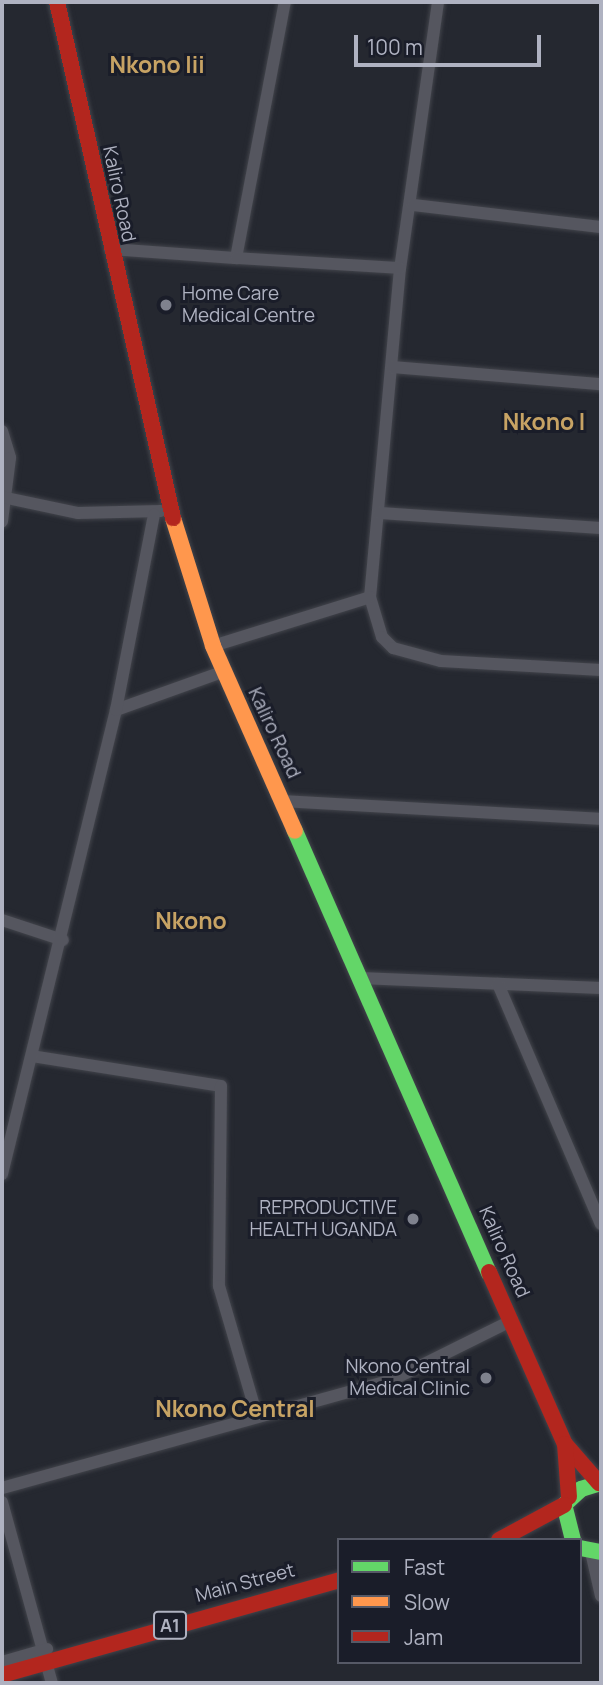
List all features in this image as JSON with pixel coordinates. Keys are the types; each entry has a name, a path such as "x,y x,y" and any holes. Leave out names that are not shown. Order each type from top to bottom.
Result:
{"main road":[{"name":"Kaliro Road","path":"57,2 110,249 170,507 222,671 283,801 565,1444 600,1483"},
{"name":"Kaliro Road","path":"565,1444 566,1501 572,1538"},
{"path":"502,1538 600,1483"},
{"name":"Main Street","path":"2,1675 48,1655 337,1581"}],"street":[{"path":"236,258 285,2"},
{"path":"438,2 413,205 400,268 370,597 382,637 393,648 441,661 601,670"},
{"path":"413,205 601,228"},
{"path":"110,249 400,268"},
{"path":"392,367 601,384"},
{"path":"2,431 10,458 2,521"},
{"path":"4,498 78,513 154,515 170,507"},
{"path":"379,513 601,528"},
{"path":"2,1174 63,940 116,710 154,515"},
{"path":"213,646 370,597"},
{"path":"116,710 222,671"},
{"path":"283,801 601,819"},
{"path":"2,920 63,940"},
{"path":"360,978 601,988"},
{"path":"498,984 601,1224"},
{"path":"32,1056 221,1086 219,1286 257,1416"},
{"path":"2,1488 392,1380 511,1321"},
{"path":"2,1502 48,1655 49,1683"},
{"path":"591,1551 601,1596"},
{"name":"Main Street","path":"2,1662 48,1655"}],"traffic: fast":[{"path":"295,831 489,1272"},
{"path":"572,1538 564,1505 581,1489 601,1483"},
{"path":"582,1548 601,1552"}],"traffic: slow":[{"path":"173,518 213,646 295,831"}],"traffic: jam":[{"path":"57,2 173,518"},
{"path":"489,1272 565,1444 599,1483"},
{"path":"565,1444 569,1497"},
{"path":"503,1538 564,1505"},
{"path":"2,1675 337,1581"}],"place":[{"name":"Home Care Medical Centre","path":"166,305"},
{"name":"REPRODUCTIVE HEALTH UGANDA","path":"413,1219"},
{"name":"Nkono Central Medical Clinic","path":"486,1378"}],"district":[{"name":"Nkono Iii","path":"157,64"},
{"name":"Nkono I","path":"544,421"},
{"name":"Nkono","path":"191,920"},
{"name":"Nkono Central","path":"235,1408"}]}
